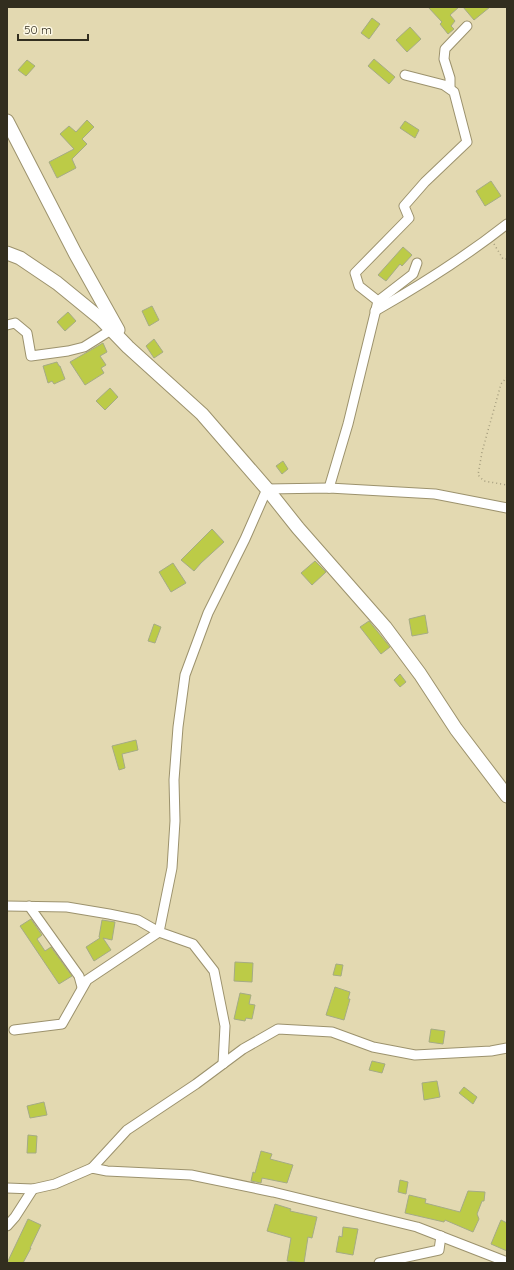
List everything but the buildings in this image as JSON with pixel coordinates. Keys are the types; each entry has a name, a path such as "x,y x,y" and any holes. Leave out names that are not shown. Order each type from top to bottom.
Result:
{"street":[{"path":"450,88 450,78 444,59 445,49 467,26"},
{"path":"378,301 359,286 354,274 409,218 404,206 425,182 466,142 454,92 450,88 405,75"},
{"path":"7,121 75,253 128,347"},
{"path":"375,311 441,272 475,249 507,224"},
{"path":"7,253 20,258 57,283 101,319 128,347 202,414 267,489 298,528 385,627 420,674 456,729 507,796"},
{"path":"328,488 348,424 378,301 414,274 417,263"},
{"path":"7,325 15,323 27,333 31,356 68,352 84,346 111,330"},
{"path":"267,489 328,488 435,494 507,508"},
{"path":"14,1030 62,1024 87,980 159,932 172,868 175,821 174,780 178,727 185,675 208,613 245,539 267,489"},
{"path":"7,906 67,907 109,914 138,920 159,932 193,944 214,971 225,1026 222,1064"},
{"path":"28,906 79,976 82,988"},
{"path":"7,1188 34,1189 55,1184 92,1168 127,1130 196,1084 243,1049 278,1029 332,1032 374,1047 415,1055 491,1051 507,1048"},
{"path":"92,1168 107,1171 191,1174 273,1192 409,1225 507,1262"},
{"path":"8,1225 34,1189"},
{"path":"379,1263 439,1250 441,1236"}],"path":[{"path":"490,238 503,258 507,259"},
{"path":"507,377 501,384 482,452 478,475 484,481 507,485"}]}
